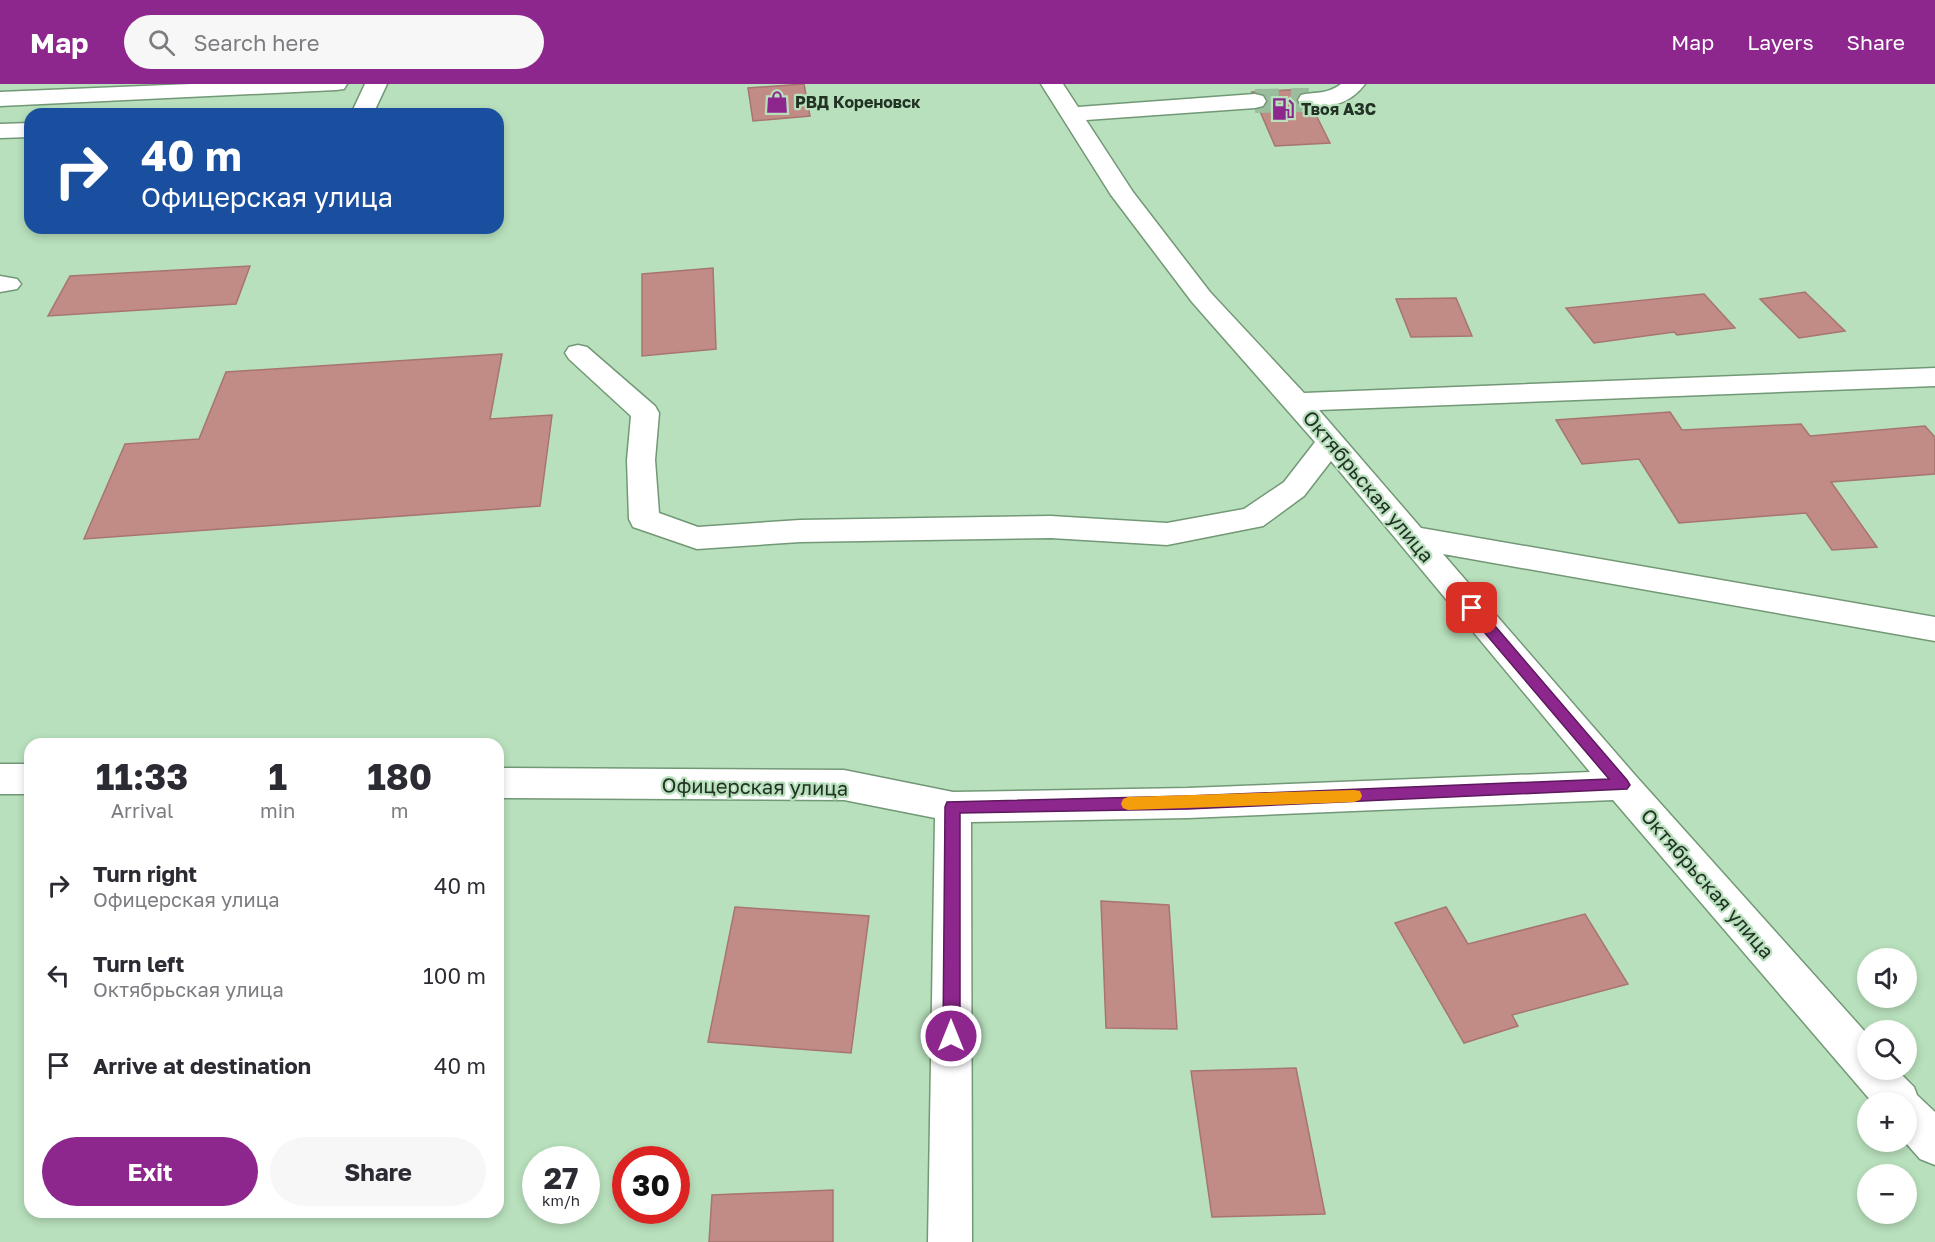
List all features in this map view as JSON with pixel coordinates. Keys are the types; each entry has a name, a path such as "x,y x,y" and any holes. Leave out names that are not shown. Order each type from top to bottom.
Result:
{"street":[{"path":"0,99 336,84"},
{"path":"365,108 376,84"},
{"name":"Октябрьская улица","path":"1052,84 1124,195 1201,297 1297,402 1622,785 1857,1054"},
{"path":"1309,100 1335,99 1354,84"},
{"path":"1071,114 1255,101"},
{"path":"0,131 24,130"},
{"path":"578,353 645,412 640,460 644,519 698,538 800,531 1051,527 1167,534 1252,518 1294,489 1331,442"},
{"path":"1297,402 1935,377"},
{"path":"1412,537 1935,629"},
{"path":"0,779 24,779"},
{"name":"Офицерская улица","path":"504,783 844,785 953,807 1188,803 1622,785"},
{"path":"950,1242 953,807"},
{"name":"Октябрьская улица","path":"1880,1080 1890,1092"},
{"path":"1917,1124 1935,1144"}],"building":[{"path":"804,84 810,116 753,121 748,88"},
{"path":"1304,89 1305,92 1299,94 1296,101 1301,107 1313,109 1330,143 1275,146 1259,109 1265,107 1268,100 1264,94 1251,92"},
{"path":"250,266 236,304 48,316 70,276"},
{"path":"713,268 716,349 642,356 642,274"},
{"path":"1805,292 1845,331 1799,338 1760,299"},
{"path":"1704,294 1735,328 1677,335 1674,332 1594,343 1566,308"},
{"path":"1456,298 1472,336 1411,337 1396,299"},
{"path":"502,354 490,419 552,415 540,506 84,539 125,444 199,439 226,372"},
{"path":"1670,412 1682,430 1801,424 1810,436 1925,426 1935,437 1935,474 1831,482 1877,547 1832,550 1806,513 1679,523 1639,459 1582,464 1556,420"},
{"path":"1101,901 1169,905 1177,1029 1106,1028"},
{"path":"735,907 869,916 851,1053 708,1042"},
{"path":"1446,907 1468,944 1585,914 1628,984 1512,1015 1518,1026 1464,1043 1395,923"},
{"path":"1296,1068 1325,1214 1212,1217 1191,1071"},
{"path":"833,1190 833,1242 709,1242 712,1195"}],"tunnel":[{"path":"1255,101 1309,100"}],"slow traffic":[{"path":"1128,804 1354,796"}],"place":[{"name":"РВД Кореновск","path":"777,102"},
{"name":"Твоя АЗС","path":"1283,109"}],"route":[{"path":"951,1036 953,807 1188,803 1622,785 1472,608"}]}
